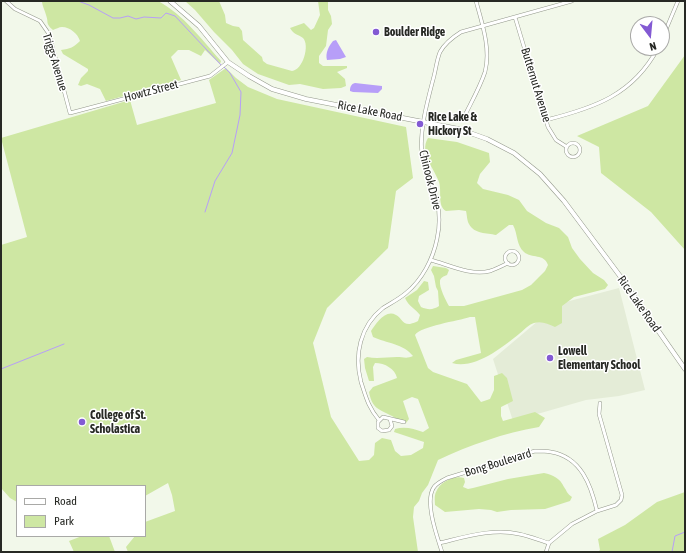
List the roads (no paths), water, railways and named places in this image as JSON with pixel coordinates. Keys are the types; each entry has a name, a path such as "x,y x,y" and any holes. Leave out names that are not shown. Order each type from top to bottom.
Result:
{"main road":[{"name":"Rice Lake Road","path":"170,1 199,26 228,62 272,89 306,99 459,130 487,139 514,154 540,174 564,201 620,276 685,369"}],"street":[{"name":"Triggs Avenue","path":"6,1 15,9 40,21 49,34 70,113"},
{"path":"465,115 485,70 487,46 476,1"},
{"name":"Chinook Drive","path":"390,419 392,426 389,430 385,432 378,428 377,424 379,420 371,410 367,401 360,376 358,357 361,337 368,324 375,315 409,290 418,281 431,260 437,239 439,220 435,195 425,169 421,143 424,122 439,54 453,37 462,32 572,1"},
{"path":"670,20 678,1"},
{"name":"Butternut Avenue","path":"515,17 551,133 556,140 567,147"},
{"path":"546,120 589,108 616,94 642,71 652,56"},
{"name":"Howtz Street","path":"70,113 210,76 228,62"},
{"name":"Butternut Avenue","path":"572,143 576,144 580,149 579,153 574,157 569,156 566,152 567,147 572,143"},
{"path":"431,260 466,271 479,272 490,271 508,263 512,265 518,262 519,258 516,253 508,253 506,257 508,263"},
{"path":"546,552 549,543 572,524 597,511 616,505 621,500 622,495 600,414 600,403"},
{"path":"379,420 386,417 404,422"},
{"name":"Bong Boulevard","path":"442,552 430,504 431,493 435,486 447,478 535,451 550,451 562,455 578,465 589,484 597,511"},
{"path":"439,543 478,534 518,533 549,543"}],"waterway":[{"path":"78,1 89,5 113,18 128,16 136,19 144,17 161,18 166,13 175,16 221,65"},
{"path":"205,212 215,181 232,153 240,115 241,92 230,73 224,67"},
{"path":"1,369 64,344"},
{"path":"672,552 675,536 685,532"}],"place":[{"name":"Boulder Ridge","path":"376,32"},
{"name":"Rice Lake & Hickory St","path":"420,124"},
{"name":"Lowell Elementary School","path":"550,358"},
{"name":"College of St. Scholastica","path":"82,422"}]}
